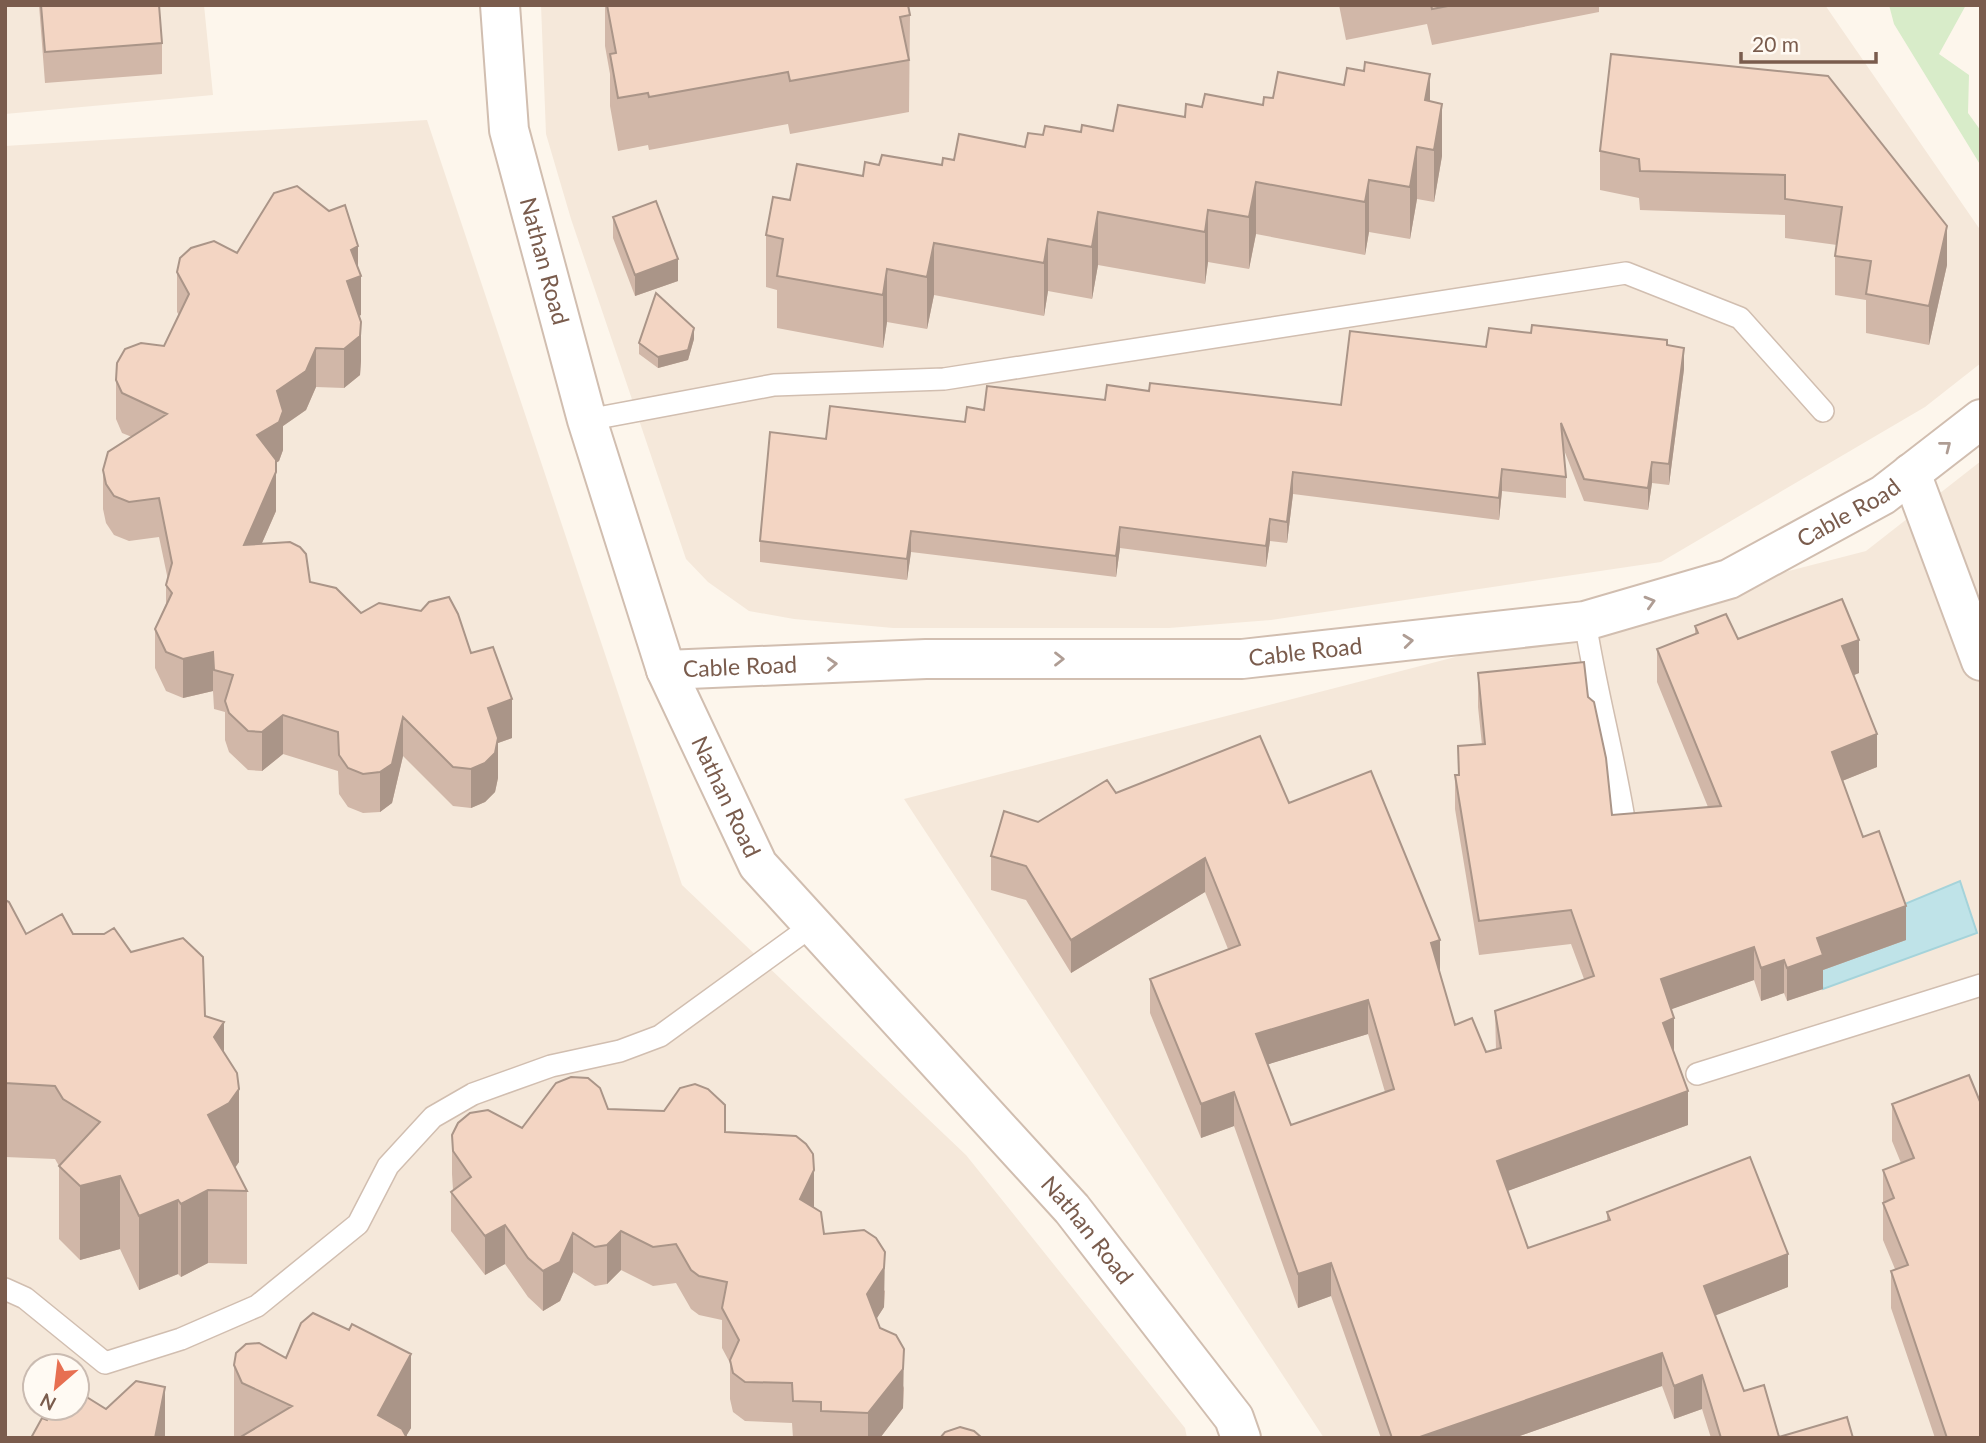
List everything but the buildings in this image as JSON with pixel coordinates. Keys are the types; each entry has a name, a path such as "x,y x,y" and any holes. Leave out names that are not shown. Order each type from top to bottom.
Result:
{"street":[{"name":"Nathan Road","path":"500,5 509,130 587,421 666,670 758,865 1072,1209 1234,1418 1241,1438"},
{"name":"Cable Road","path":"666,670 926,659 1242,659 1585,621 1729,579 1884,495 1981,419"},
{"name":"Cable Road","path":"1911,473 1981,661"}],"lane":[{"path":"587,421 774,386 944,379 1626,272 1740,317 1823,411"},
{"path":"1585,621 1595,686 1612,748 1623,813"},
{"path":"5,1289 25,1298 104,1363 181,1339 257,1306 358,1224 388,1166 433,1117 473,1094 551,1066 620,1051 660,1036 813,925"},
{"path":"1698,1074 1981,985"}],"shaded area":[{"path":"5,5 204,5 213,95 5,114"},
{"path":"541,5 1825,5 1981,231 1981,363 1925,407 1661,562 1271,620 1169,628 893,628 794,619 749,611 708,582 686,559 571,219 546,134"},
{"path":"427,120 682,885 966,1155 1185,1428 1187,1438 5,1438 5,146"},
{"path":"1981,461 1981,1438 1324,1438 904,799 1866,551"}],"green space":[{"path":"1889,5 1966,5 1939,54 1969,75 1968,113 1981,131 1981,166 1894,24"}],"water":[{"path":"1960,881 1977,933 1823,989 1817,972 1895,908"}]}
